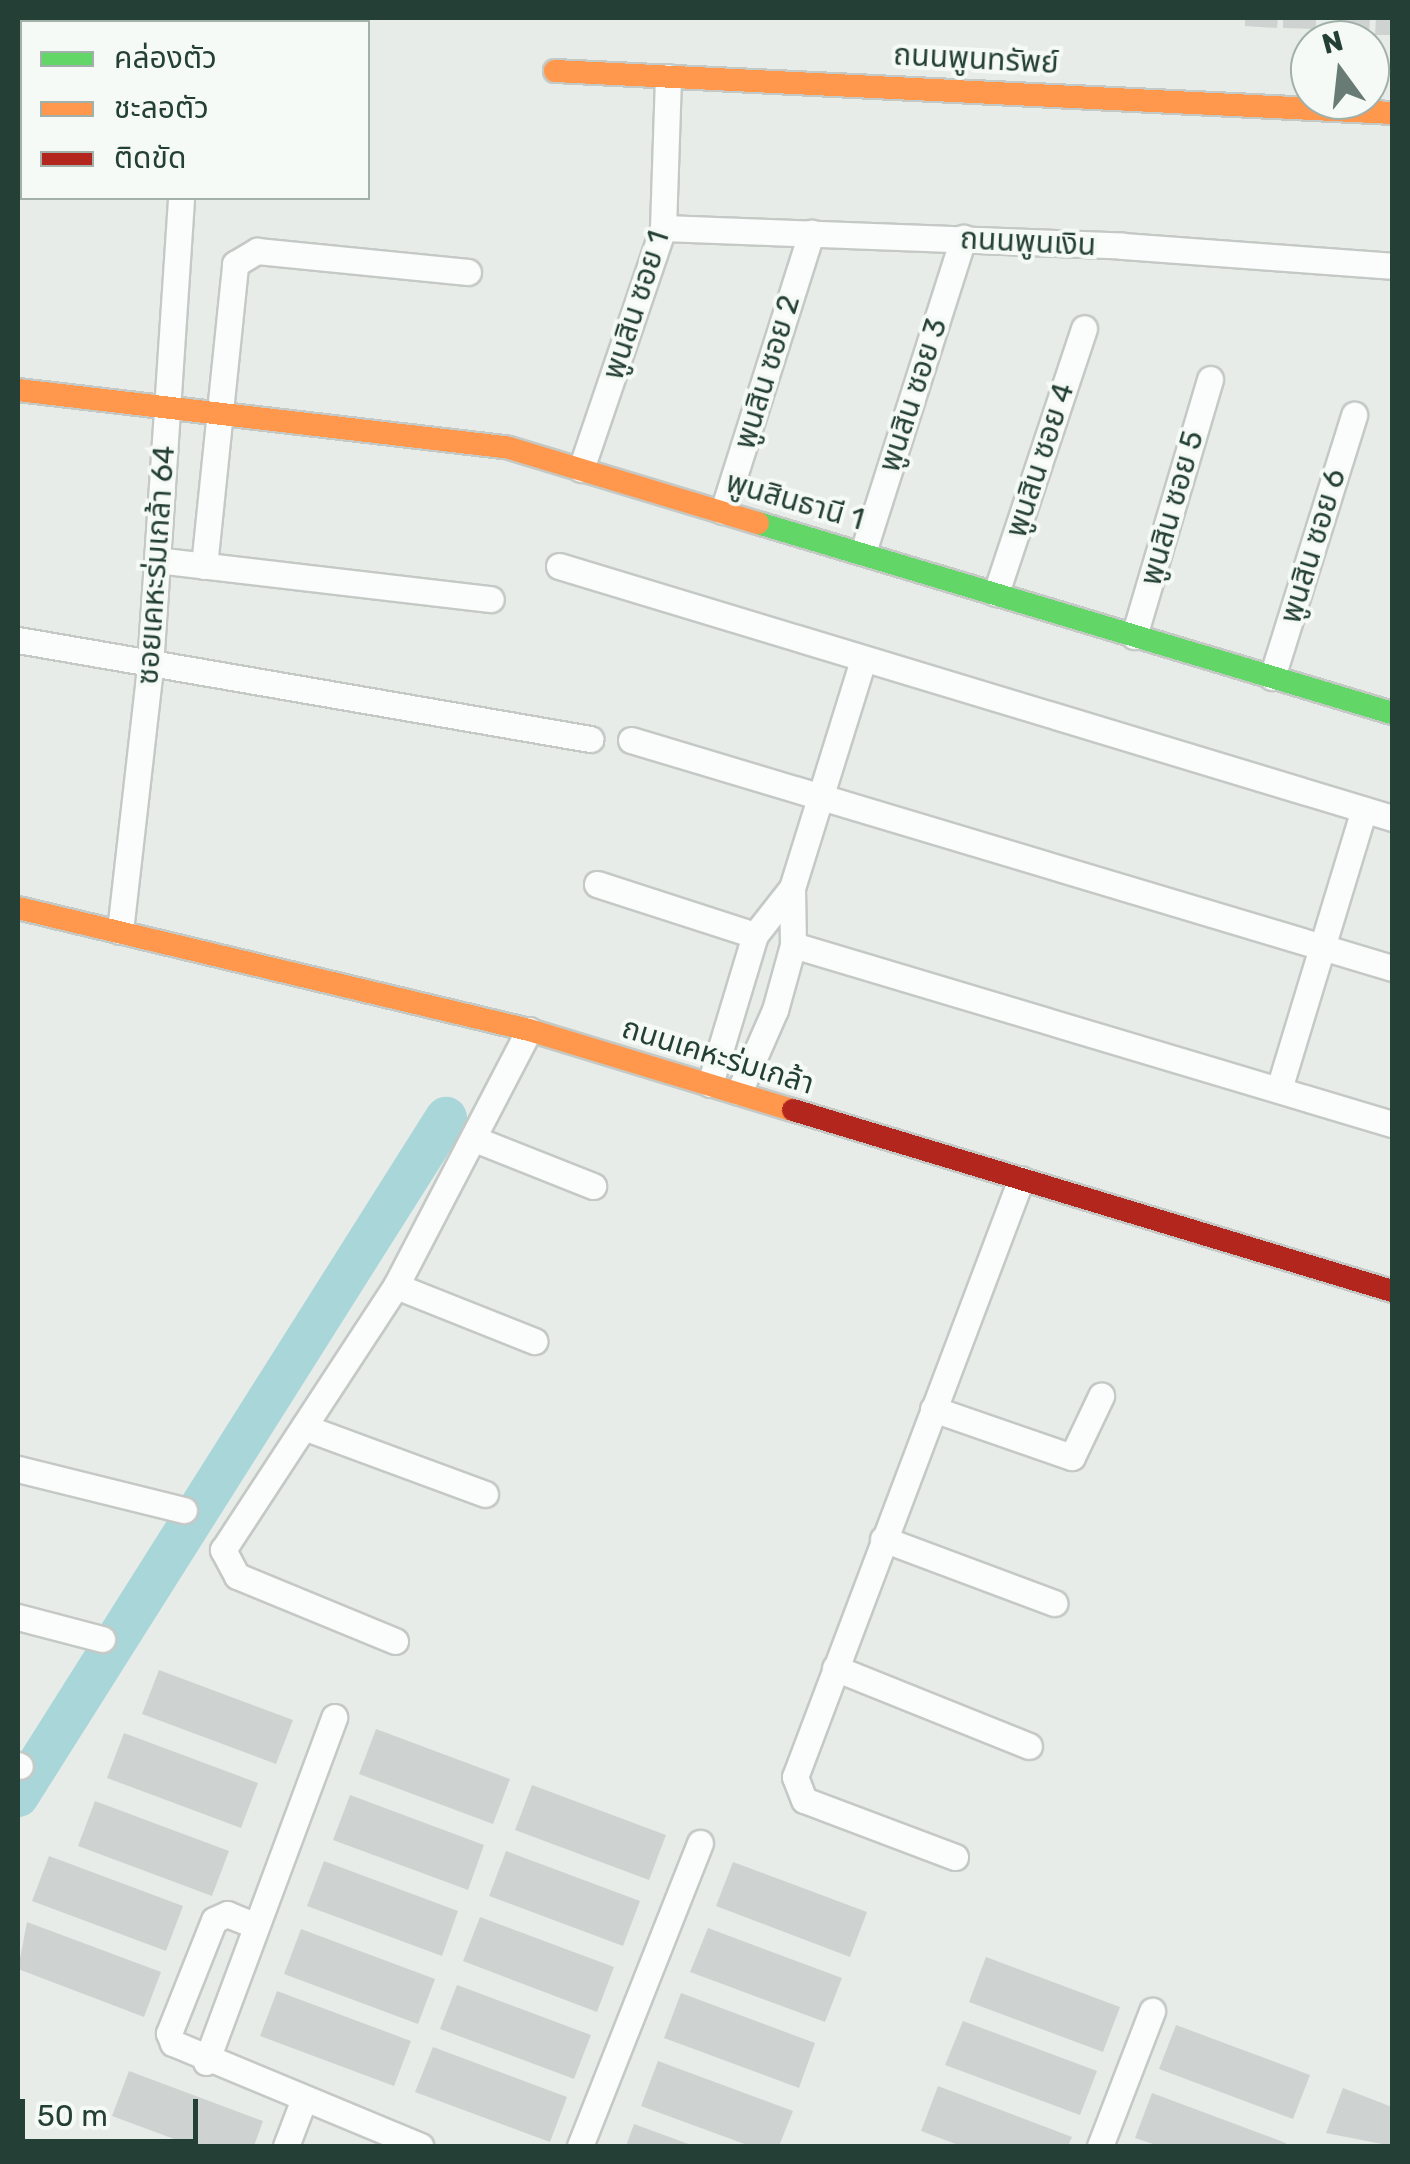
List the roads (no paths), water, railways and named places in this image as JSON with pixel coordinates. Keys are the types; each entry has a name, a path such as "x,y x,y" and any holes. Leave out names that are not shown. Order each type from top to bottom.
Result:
{"street":[{"name":"ถนนพูนทรัพย์","path":"555,72 1392,113"},
{"name":"พูนสิน ซอย 1","path":"581,470 664,228 668,77"},
{"name":"ซอยเคหะร่มเกล้า 64","path":"120,931 150,666 182,200"},
{"name":"ถนนพูนเงิน","path":"664,228 963,238 1392,266"},
{"name":"พูนสิน ซอย 2","path":"723,511 810,233"},
{"name":"พูนสิน ซอย 3","path":"863,552 963,238"},
{"path":"204,566 228,275 246,256 468,272"},
{"name":"พูนสิน ซอย 4","path":"996,593 1084,328"},
{"name":"พูนสิน ซอย 5","path":"1134,636 1210,379"},
{"name":"พูนสินธานี 1","path":"18,390 168,402 510,448 1392,713"},
{"name":"พูนสิน ซอย 6","path":"1272,677 1354,415"},
{"path":"157,560 491,600"},
{"path":"559,566 1392,818"},
{"path":"18,640 150,666 590,739"},
{"path":"738,1092 785,974 793,945 792,888 863,660"},
{"path":"631,740 1392,968"},
{"path":"1279,1089 1364,810"},
{"path":"597,884 755,935"},
{"path":"710,1084 755,935 792,888"},
{"name":"ถนนเคหะร่มเกล้า","path":"18,908 529,1030 1392,1291"},
{"path":"793,945 1392,1124"},
{"path":"747,963 785,974"},
{"path":"395,1641 236,1576 224,1561 226,1545 396,1286 477,1140 529,1030"},
{"path":"477,1140 593,1186"},
{"path":"955,1857 798,1792 796,1777 1021,1179"},
{"path":"396,1286 534,1341"},
{"path":"933,1409 1072,1457 1101,1396"},
{"path":"304,1426 485,1494"},
{"path":"18,1469 184,1510"},
{"path":"883,1540 1054,1604"},
{"path":"18,1617 102,1638"},
{"path":"835,1668 1029,1746"},
{"path":"206,2062 334,1717"},
{"path":"580,2146 700,1843"},
{"path":"254,1926 227,1914 214,1920 169,2033 177,2047 302,2104 420,2146"},
{"path":"1100,2146 1152,2011"},
{"path":"286,2146 302,2104"}],"waterway":[{"path":"18,1796 446,1118"}]}
